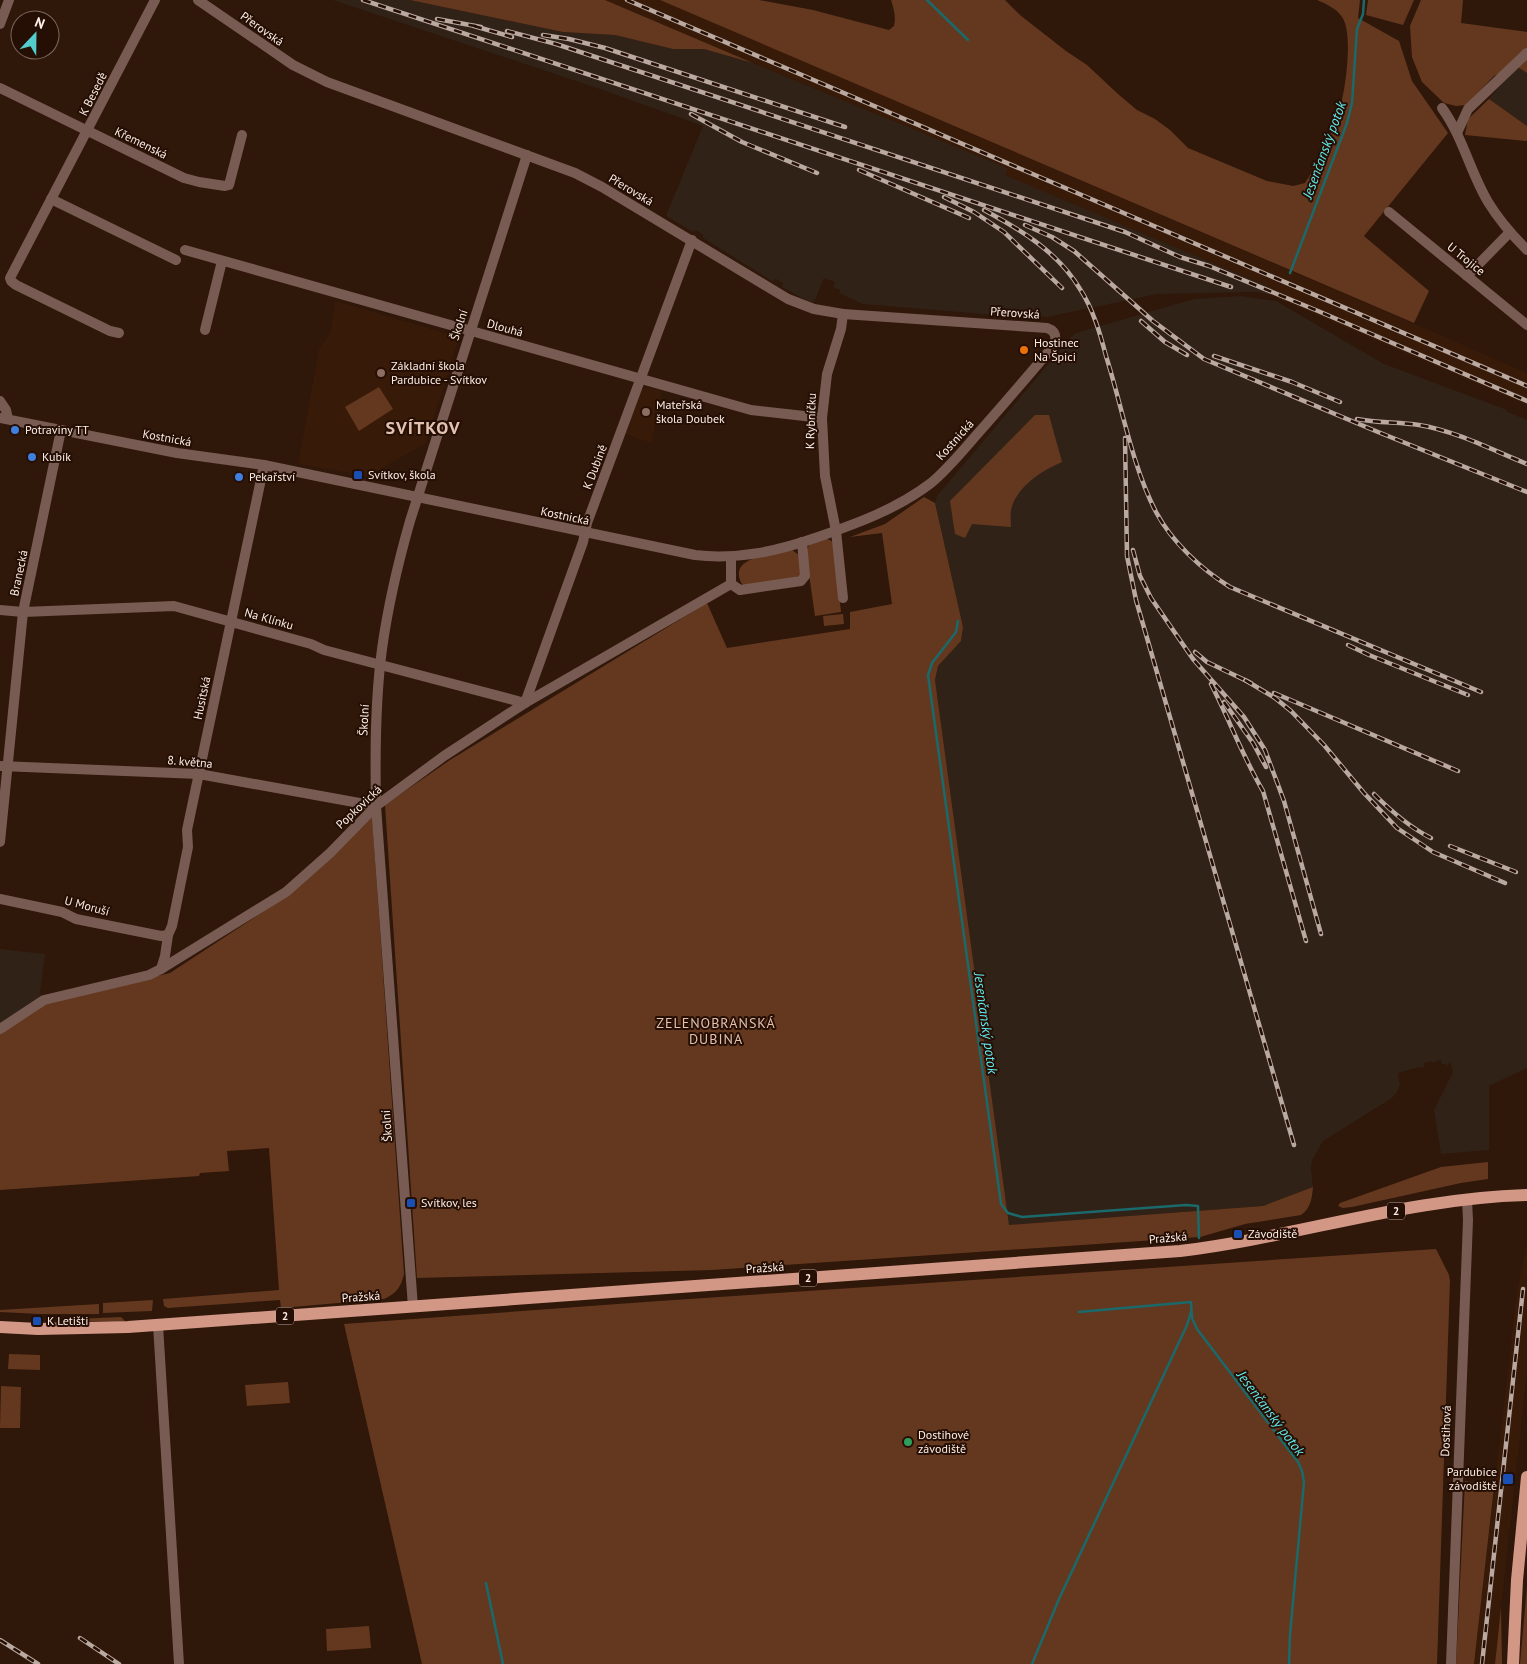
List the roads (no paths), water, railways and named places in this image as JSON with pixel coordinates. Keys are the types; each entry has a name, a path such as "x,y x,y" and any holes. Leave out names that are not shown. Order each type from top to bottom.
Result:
{"main road":[{"name":"Pražská","path":"0,1327 90,1329 158,1325 1180,1252 1267,1238 1391,1212 1467,1200 1527,1195"},
{"path":"1512,1664 1516,1580 1527,1477"}],"street":[{"path":"0,24 9,0"},
{"name":"K Besedě","path":"112,334 10,280 12,272 88,131 155,0"},
{"name":"Přerovská","path":"198,0 309,74 342,88 565,169 591,181 797,304 843,314 1047,328 1055,333 1054,344"},
{"path":"1457,133 1468,110 1527,53"},
{"name":"Křemenská","path":"0,88 184,178 225,186 230,183 242,135"},
{"path":"1442,108 1457,133 1488,202 1510,232 1527,250"},
{"name":"Školní","path":"413,1306 376,806 376,726 380,665 394,582 418,497 527,155"},
{"path":"51,199 176,260"},
{"name":"U Trojice","path":"1389,212 1527,324"},
{"path":"1467,276 1510,232"},
{"name":"K Dubině","path":"525,703 585,534 587,522 692,240"},
{"name":"Dlouhá","path":"185,250 756,411 822,418"},
{"path":"205,330 212,318 222,261"},
{"name":"K Rybníčku","path":"836,531 825,476 822,418 827,374 841,329 843,314"},
{"name":"Kostnická","path":"4,418 177,453 264,465 585,534 695,555 731,557 761,554 802,542 878,515 899,504 947,469 1054,344"},
{"path":"0,401 6,410 4,418"},
{"name":"Branecká","path":"0,842 4,766 23,612 61,430"},
{"name":"Husitská","path":"162,969 188,847 187,830 264,465"},
{"path":"836,531 843,598"},
{"path":"731,557 731,584 740,590 801,581 805,576 802,542"},
{"name":"Popkovická","path":"0,1029 44,1000 149,975 179,959 286,892 330,853 376,806 444,756 525,703 731,584"},
{"name":"Na Klínku","path":"0,610 23,612 168,605 181,607 311,644 324,650 525,703"},
{"name":"8. května","path":"4,766 199,774 376,806"},
{"name":"U Moruší","path":"0,899 62,912 76,918 161,936 168,935"},
{"path":"167,947 179,959"},
{"name":"Dostihová","path":"1451,1664 1468,1220 1467,1200"},
{"path":"158,1325 179,1664"}],"waterway":[{"path":"927,0 968,40"},
{"name":"Jesenčanský potok","path":"1290,273 1347,123 1352,103 1357,29 1363,14 1364,0"},
{"name":"Jesenčanský potok","path":"958,621 956,632 932,663 928,675 1001,1204 1008,1213 1022,1217 1186,1205 1198,1206 1199,1238"},
{"name":"Jesenčanský potok","path":"1079,1312 1191,1302 1192,1318 1197,1329 1298,1462 1304,1482 1289,1664"},
{"path":"1032,1664 1059,1599 1187,1325 1191,1312"},
{"path":"486,1583 503,1664"}],"railway":[{"path":"363,0 1231,287"},
{"path":"627,0 1527,386"},
{"path":"437,19 481,27"},
{"path":"474,26 512,37"},
{"path":"507,31 556,44 1125,232 1180,257 1209,266 1318,311 1527,401"},
{"path":"543,35 605,48 845,127"},
{"path":"691,114 742,142 817,173"},
{"path":"859,170 969,218"},
{"path":"944,197 974,212 1004,232 1062,288"},
{"path":"984,210 1025,234 1050,253 1071,276 1085,297 1099,330 1140,475 1156,512 1170,534 1188,554 1208,572 1230,587 1481,692"},
{"path":"1025,225 1052,237 1074,251 1153,321 1204,359 1527,492"},
{"path":"1141,321 1165,342 1187,355"},
{"path":"1214,356 1292,382 1340,402"},
{"path":"1357,419 1433,428 1460,436 1527,464"},
{"path":"1125,438 1127,556 1136,600 1294,1145"},
{"path":"1133,550 1140,576 1151,598 1193,659 1244,717 1265,750 1284,801 1321,934"},
{"path":"1348,645 1468,695"},
{"path":"1195,652 1207,662 1251,683"},
{"path":"1245,680 1275,698 1291,711 1324,745 1364,793 1397,828 1433,852 1505,883"},
{"path":"1211,684 1263,791 1306,941"},
{"path":"1274,693 1458,771"},
{"path":"1224,702 1253,743 1266,767"},
{"path":"1374,794 1415,829 1431,838"},
{"path":"1450,846 1516,872"},
{"path":"1482,1664 1523,1289"},
{"path":"80,1638 119,1664"},
{"path":"0,1640 38,1664"}],"place":[{"name":"Hostinec Na Špici","path":"1024,350"},
{"name":"Základní škola Pardubice - Svítkov","path":"381,373"},
{"name":"Mateřská škola Doubek","path":"646,412"},
{"name":"Potraviny TT","path":"15,430"},
{"name":"Kubík","path":"32,457"},
{"name":"Svítkov, škola","path":"358,475"},
{"name":"Pekařství","path":"239,477"},
{"name":"Svítkov, les","path":"411,1203"},
{"name":"Závodiště","path":"1238,1234"},
{"name":"K Letišti","path":"37,1321"},
{"name":"Dostihové závodiště","path":"908,1442"},
{"name":"Pardubice závodiště","path":"1508,1479"}],"district":[{"name":"SVÍTKOV","path":"423,428"},
{"name":"ZELENOBRANSKÁ DUBINA","path":"716,1032"}]}
